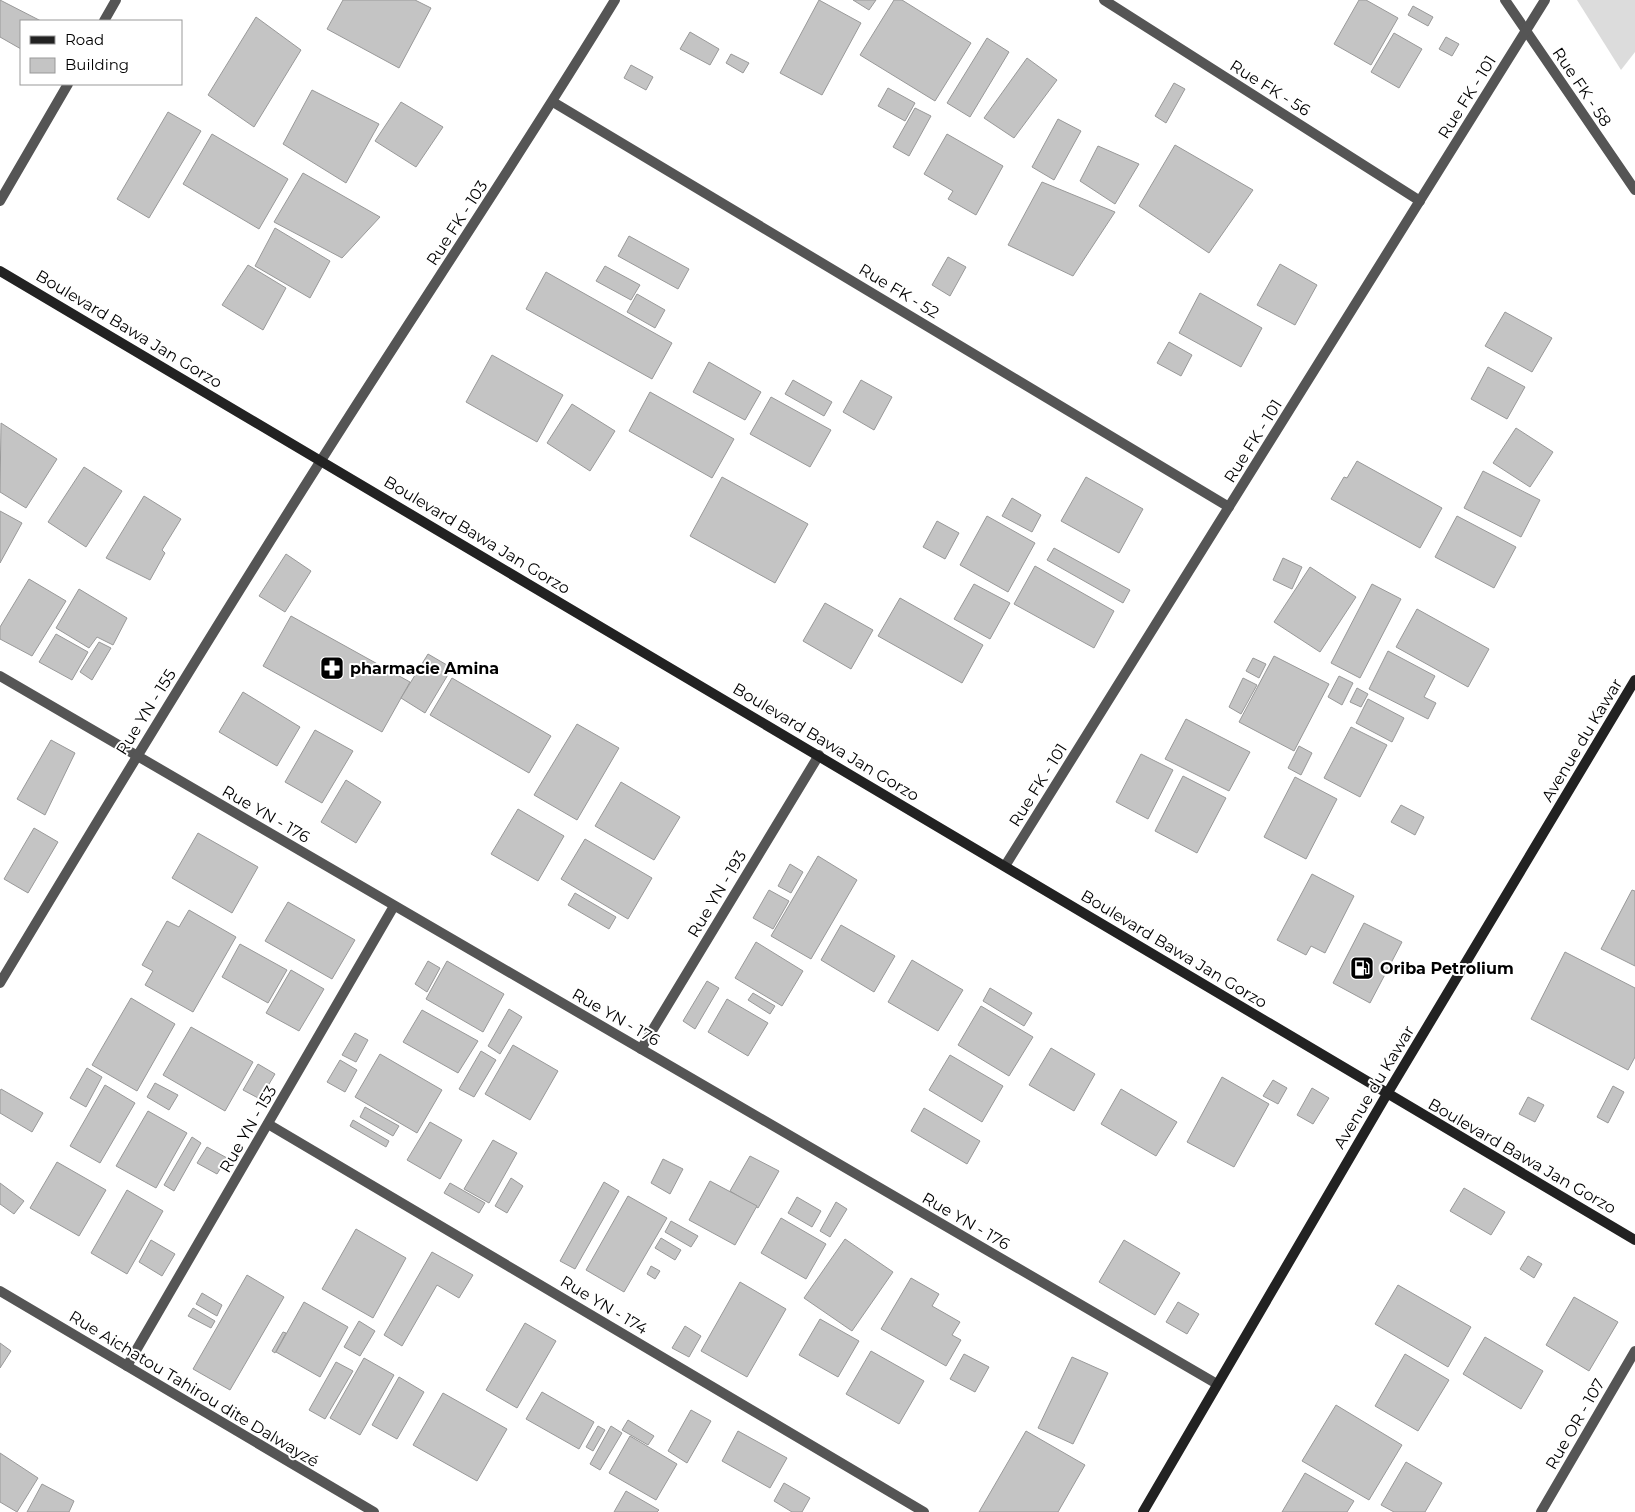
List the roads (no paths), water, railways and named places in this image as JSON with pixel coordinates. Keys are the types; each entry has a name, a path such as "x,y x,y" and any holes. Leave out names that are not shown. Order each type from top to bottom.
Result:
{"main road":[{"name":"Boulevard Bawa Jan Gorzo","path":"0,271 1635,1240"},
{"name":"Avenue du Kawar","path":"1143,1512 1387,1094 1635,680"}],"street":[{"path":"105,20 116,0"},
{"name":"Rue FK - 103","path":"321,460 553,102 615,0"},
{"name":"Rue FK - 56","path":"1104,0 1420,201"},
{"name":"Rue FK - 58","path":"1505,0 1635,190"},
{"name":"Rue FK - 101","path":"1005,866 1545,0"},
{"path":"0,201 67,85"},
{"name":"Rue FK - 52","path":"553,102 1229,507"},
{"name":"Rue YN - 155","path":"0,983 136,755 321,460"},
{"name":"Rue YN - 176","path":"0,676 1217,1384"},
{"name":"Rue YN - 193","path":"642,1049 819,755"},
{"name":"Rue YN - 153","path":"127,1366 394,906"},
{"name":"Rue YN - 174","path":"268,1124 924,1512"},
{"name":"Rue Aichatou Tahirou dite Dalwayzé","path":"0,1291 374,1512"},
{"name":"Rue OR - 107","path":"1541,1512 1635,1351"}],"place":[{"name":"pharmacie Amina","path":"332,668"},
{"name":"Oriba Petrolium","path":"1362,968"}]}
